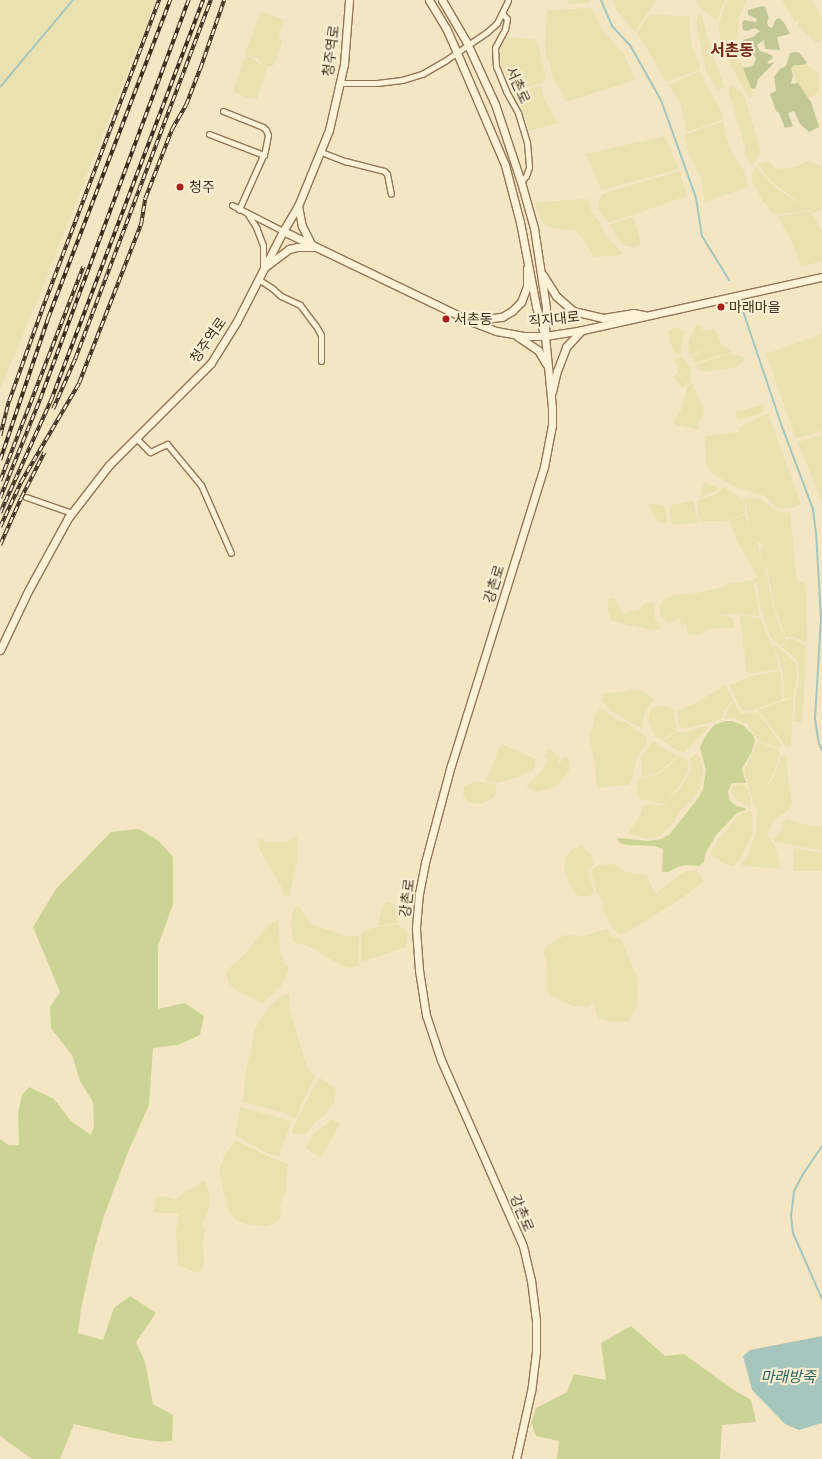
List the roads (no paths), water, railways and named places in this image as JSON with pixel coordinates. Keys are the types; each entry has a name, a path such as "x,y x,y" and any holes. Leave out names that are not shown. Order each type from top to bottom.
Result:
{"main road":[{"name":"청주역로","path":"0,650 50,547 72,513 109,465 215,357 237,321 283,230 298,206 329,130 340,83 347,34 349,0"},
{"path":"429,0 446,28 505,165 527,254 536,306 545,336"},
{"path":"442,0 468,46 496,104 521,182 534,228 541,272 546,307 545,336"},
{"path":"263,269 289,249 314,246 302,226 298,206"},
{"name":"직지대로","path":"283,230 470,321 496,331 515,335 545,336 582,330 822,277"},
{"path":"470,321 502,317 512,311 521,302 527,286 527,254"},
{"path":"541,272 556,296 573,311 603,318 633,313 649,316"},
{"path":"551,398 557,371 566,347 582,330"},
{"path":"515,335 538,350 548,368"},
{"name":"강촌로","path":"516,1459 536,1352 536,1319 531,1280 523,1246 441,1060 426,1014 419,970 416,929 419,893 425,863 451,765 544,467 552,425 545,336"}],"street":[{"name":"서촌로","path":"508,0 502,14 507,19 495,48 496,66 506,91 518,113 527,143 529,167 526,176 521,182"},
{"path":"340,83 377,83 402,80 422,74 468,46 492,27 502,14"},
{"path":"223,111 263,127 266,130 267,140 264,155 239,209"},
{"path":"209,134 264,155"},
{"path":"321,152 345,161 384,171 387,174 391,194"},
{"path":"232,205 283,230"},
{"path":"247,213 260,236 263,245 263,269"},
{"path":"258,279 281,296 300,305 321,334 321,361"},
{"path":"136,438 150,452 167,444 201,485 231,553"},
{"path":"26,498 72,513"}],"water":[{"name":"마래방죽","path":"822,1336 822,1423 799,1430 785,1424 752,1390 743,1356 750,1350"}],"waterway":[{"path":"0,87 73,0"},
{"path":"601,0 612,26 630,45 661,100 696,198 702,236 729,280"},
{"path":"743,311 781,424 813,509 816,532 821,618 815,719 819,744 822,750"},
{"path":"822,1146 803,1174 794,1192 791,1215 793,1233 822,1299"}],"tunnel":[{"path":"0,488 26,497"}],"railway":[{"path":"0,436 9,401 41,312 159,0"},
{"path":"0,460 48,318 170,0"},
{"path":"0,498 40,399 188,0"},
{"path":"0,513 51,400 203,0"},
{"path":"53,409 75,359 211,0"},
{"path":"0,527 21,482 79,383 141,224 145,199 172,129 186,105 224,0"},
{"path":"0,481 83,267"},
{"path":"0,545 21,498 44,453"}],"place":[{"name":"청주","path":"180,187"},
{"name":"마래마을","path":"721,307"},
{"name":"서촌동","path":"446,319"}],"district":[{"name":"서촌동","path":"732,50"}]}
